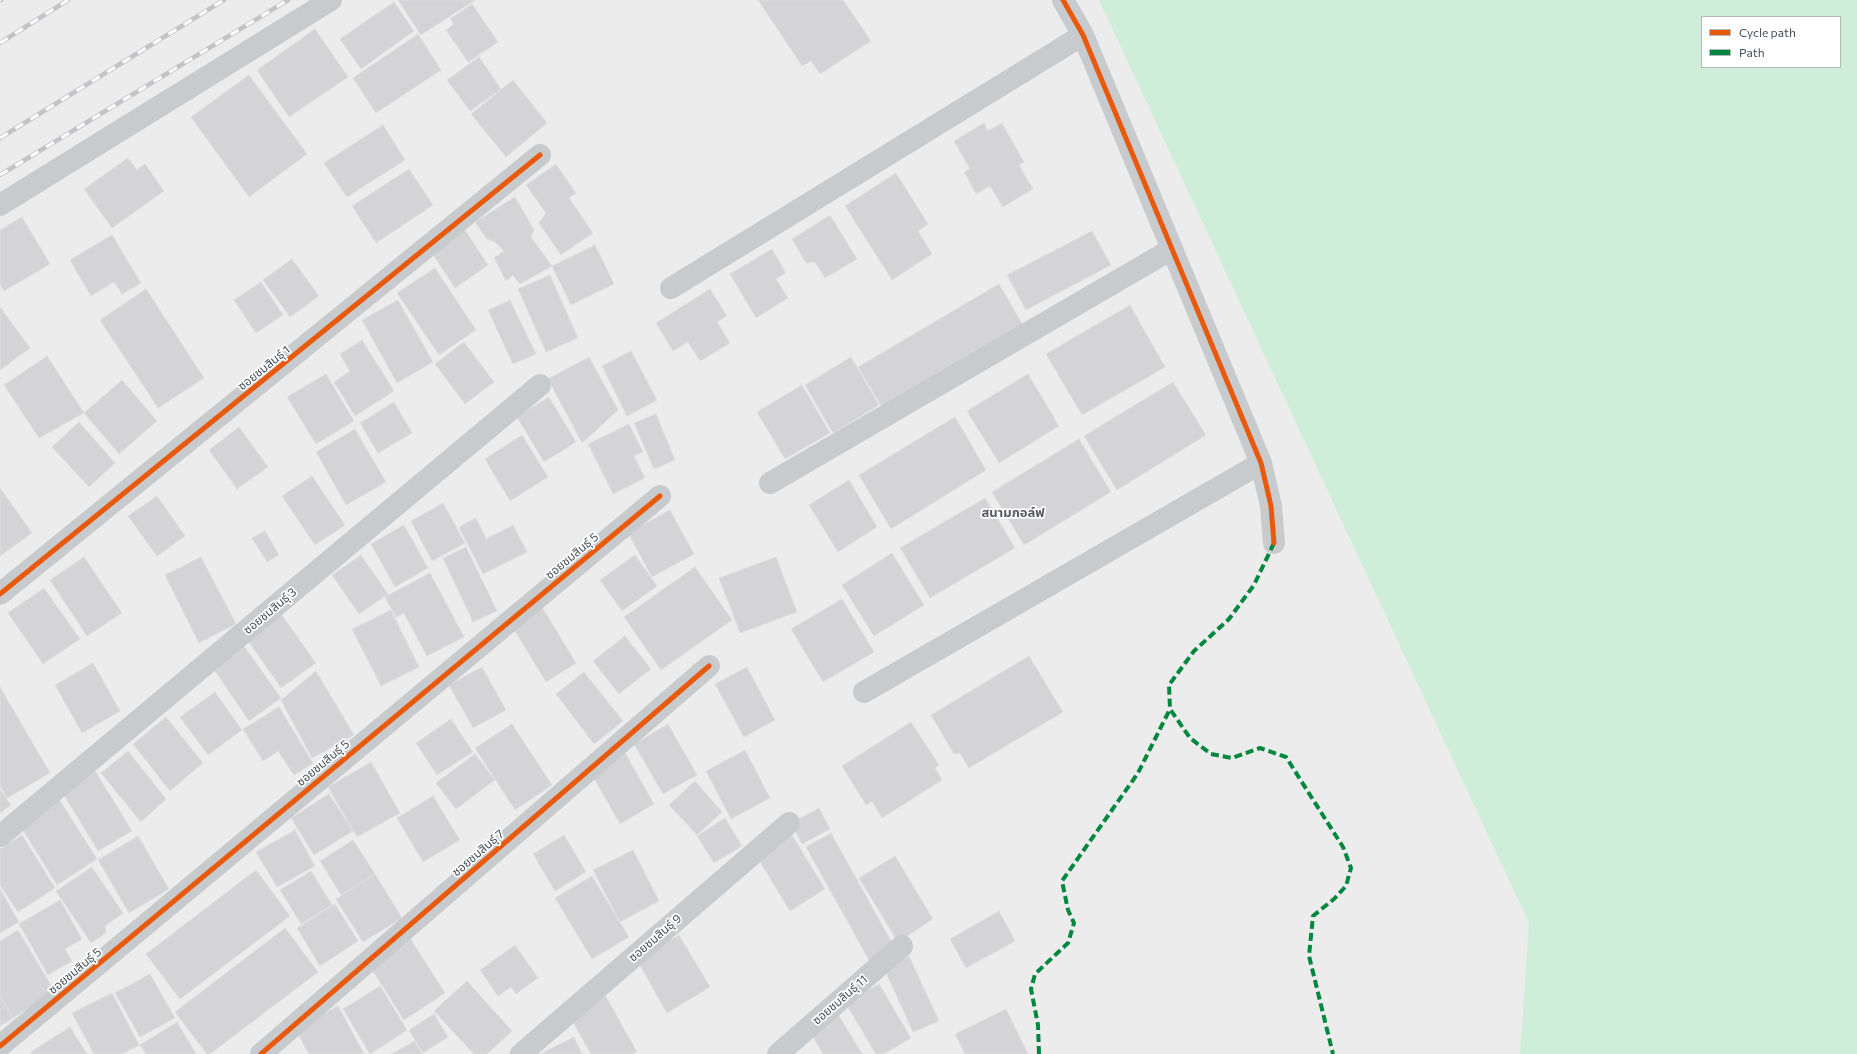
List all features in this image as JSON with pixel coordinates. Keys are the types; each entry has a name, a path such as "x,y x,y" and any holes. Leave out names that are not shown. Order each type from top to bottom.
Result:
{"street":[{"path":"0,205 331,0"},
{"path":"1063,0 1083,35 1261,464 1271,506 1274,543"},
{"path":"671,288 1083,35"},
{"name":"ซอยชมสินธุ์ 1","path":"0,594 540,156"},
{"path":"770,482 1172,249"},
{"name":"ซอยชมสินธุ์ 3","path":"0,836 540,385"},
{"path":"864,692 1261,464"},
{"name":"ซอยชมสินธุ์ 5","path":"0,1046 660,496"},
{"name":"ซอยชมสินธุ์ 7","path":"261,1054 709,666"},
{"name":"ซอยชมสินธุ์ 9","path":"521,1054 789,823"},
{"name":"ซอยชมสินธุ์ 11","path":"778,1054 902,946"}],"green space":[{"path":"1099,0 1857,0 1857,1054 1520,1054 1529,923"}],"building":[{"path":"398,0 475,0 421,35"},
{"path":"758,0 843,0 871,41 820,74 811,61 802,66"},
{"path":"394,2 414,31 361,69 340,39"},
{"path":"472,4 498,42 468,62 446,30 454,24 450,19"},
{"path":"315,29 348,77 289,117 257,70"},
{"path":"418,34 441,70 376,113 353,78"},
{"path":"479,57 501,89 470,111 447,80"},
{"path":"249,75 307,154 249,197 191,117"},
{"path":"513,80 547,123 506,157 471,114"},
{"path":"984,123 988,131 1002,123 1024,162 1019,165 1033,189 1003,207 990,186 976,194 964,172 970,169 954,141"},
{"path":"383,125 405,160 347,197 324,163"},
{"path":"128,158 137,170 145,164 164,191 112,228 84,189"},
{"path":"556,164 576,193 569,198 593,233 561,255 539,223 546,213 526,185"},
{"path":"409,169 433,205 376,243 352,206"},
{"path":"896,173 928,224 918,231 932,254 892,280 845,206"},
{"path":"515,197 534,230 531,237 552,266 520,284 513,275 506,281 494,258 504,251 495,242 487,239 475,222"},
{"path":"830,215 857,259 825,278 815,262 806,263 792,239"},
{"path":"22,217 50,264 4,291 0,284 0,230"},
{"path":"465,230 488,265 455,288 432,253"},
{"path":"1092,231 1111,265 1026,310 1007,275"},
{"path":"112,235 141,283 122,294 114,282 91,296 70,260"},
{"path":"595,245 614,284 571,305 552,266"},
{"path":"772,249 786,273 776,279 788,298 756,318 730,274"},
{"path":"292,259 319,296 290,317 263,280"},
{"path":"435,268 476,330 439,355 397,293"},
{"path":"550,275 578,338 546,352 518,289"},
{"path":"261,282 283,315 256,333 234,300"},
{"path":"999,284 1023,325 882,407 858,367"},
{"path":"146,289 204,378 158,408 100,320"},
{"path":"710,289 727,316 717,322 730,343 700,361 688,342 673,351 656,323"},
{"path":"398,300 433,362 397,383 362,320"},
{"path":"510,300 536,354 513,364 488,310"},
{"path":"1130,305 1165,367 1082,415 1046,354"},
{"path":"0,307 30,348 0,370"},
{"path":"362,340 394,391 355,416 334,382 350,371 340,354"},
{"path":"464,342 494,382 465,404 435,364"},
{"path":"631,351 657,400 627,416 602,366"},
{"path":"47,356 84,413 39,438 4,385"},
{"path":"589,357 618,410 582,443 548,379"},
{"path":"851,357 879,405 833,433 805,385"},
{"path":"326,374 354,421 316,444 287,397"},
{"path":"1028,374 1059,426 999,463 967,411"},
{"path":"122,380 157,421 119,454 84,413"},
{"path":"1173,382 1206,435 1117,490 1084,436"},
{"path":"802,385 830,433 785,459 757,412"},
{"path":"549,397 576,442 544,462 517,417"},
{"path":"394,402 412,433 378,453 360,423"},
{"path":"656,414 675,460 654,469 634,423"},
{"path":"955,417 986,470 891,529 859,475"},
{"path":"79,422 115,463 89,487 52,447"},
{"path":"629,424 643,452 634,456 645,478 613,494 588,444"},
{"path":"239,427 268,467 237,489 209,450"},
{"path":"355,429 386,482 346,505 316,452"},
{"path":"522,435 548,477 510,501 485,459"},
{"path":"1079,439 1111,492 1024,545 992,492"},
{"path":"312,476 345,525 315,545 282,496"},
{"path":"849,480 877,527 838,552 809,505"},
{"path":"0,488 32,533 0,556"},
{"path":"157,496 185,536 157,556 128,516"},
{"path":"985,498 1015,548 930,598 900,548"},
{"path":"443,503 465,543 432,561 411,521"},
{"path":"670,510 694,554 652,577 628,533"},
{"path":"476,518 486,539 513,525 527,552 483,574 459,527"},
{"path":"404,525 428,568 395,587 371,544"},
{"path":"265,531 279,555 267,562 252,538"},
{"path":"466,547 497,611 473,622 443,558"},
{"path":"892,553 924,605 874,636 842,585"},
{"path":"361,555 388,594 359,614 332,575"},
{"path":"635,555 657,586 622,611 600,580"},
{"path":"84,557 122,613 87,636 50,580"},
{"path":"201,557 236,624 199,643 165,575"},
{"path":"776,557 797,612 740,633 719,578"},
{"path":"695,567 732,620 661,670 624,617"},
{"path":"430,573 464,637 427,656 404,613 396,617 385,597"},
{"path":"44,588 80,639 43,664 8,613"},
{"path":"842,599 874,652 823,682 791,629"},
{"path":"542,607 576,663 546,682 512,626"},
{"path":"391,610 419,667 381,686 352,629"},
{"path":"281,614 316,663 281,688 247,639"},
{"path":"625,636 651,669 619,694 593,661"},
{"path":"244,646 281,698 249,721 213,668"},
{"path":"1029,656 1063,712 969,768 960,753 954,754 931,715"},
{"path":"93,663 120,711 82,733 55,685"},
{"path":"482,667 506,710 473,728 449,685"},
{"path":"747,667 775,720 744,737 715,684"},
{"path":"316,671 354,735 312,758 281,700"},
{"path":"584,672 623,721 594,744 556,694"},
{"path":"0,687 50,773 7,798 0,786"},
{"path":"215,692 242,730 208,755 180,717"},
{"path":"279,707 313,763 294,775 278,751 263,761 243,729"},
{"path":"166,717 203,763 170,791 133,744"},
{"path":"451,719 473,752 437,775 416,743"},
{"path":"911,722 939,765 935,768 942,780 882,818 872,801 866,805 842,766"},
{"path":"512,724 552,785 515,810 475,748"},
{"path":"668,724 697,775 663,794 634,744"},
{"path":"745,750 770,798 731,819 706,771"},
{"path":"128,751 166,799 141,822 101,773"},
{"path":"624,751 654,804 620,824 590,771"},
{"path":"475,754 495,780 456,809 436,783"},
{"path":"371,762 400,813 357,837 328,787"},
{"path":"94,769 132,831 98,851 64,795"},
{"path":"695,781 722,812 697,835 669,805"},
{"path":"0,789 11,805 0,813"},
{"path":"329,794 353,831 314,855 291,818"},
{"path":"433,796 460,840 423,862 397,818"},
{"path":"59,799 97,859 57,885 19,824"},
{"path":"819,808 830,829 802,844 791,823"},
{"path":"725,818 742,846 714,863 697,836"},
{"path":"295,830 315,866 277,887 256,852"},
{"path":"831,833 895,948 870,962 806,847"},
{"path":"22,835 55,888 18,912 0,885 0,849"},
{"path":"564,835 586,872 555,891 533,854"},
{"path":"792,835 825,889 790,911 757,857"},
{"path":"138,836 169,889 129,913 98,860"},
{"path":"353,840 375,874 341,895 320,861"},
{"path":"633,850 659,901 620,922 593,870"},
{"path":"895,856 933,919 898,942 859,878"},
{"path":"92,867 123,913 105,926 106,933 91,943 56,891"},
{"path":"256,870 290,916 180,999 146,954"},
{"path":"311,871 332,905 301,924 280,890"},
{"path":"375,874 402,918 363,942 336,899"},
{"path":"592,876 629,937 592,959 555,898"},
{"path":"0,889 19,922 0,933"},
{"path":"60,900 82,939 65,949 72,961 48,975 19,924"},
{"path":"335,904 358,941 320,966 297,928"},
{"path":"999,911 1015,941 966,968 950,939"},
{"path":"285,928 318,972 210,1054 207,1054 175,1012"},
{"path":"18,930 55,992 13,1018 0,996 0,941"},
{"path":"679,935 710,987 667,1013 637,960"},
{"path":"410,938 445,993 404,1020 369,965"},
{"path":"515,945 538,978 516,994 511,987 498,996 480,970"},
{"path":"909,956 939,1021 913,1032 884,968"},
{"path":"150,974 175,1018 140,1037 115,993"},
{"path":"467,981 512,1031 487,1054 474,1054 434,1011"},
{"path":"879,984 911,1038 884,1054 876,1054 846,1004"},
{"path":"380,986 407,1030 370,1054 343,1009"},
{"path":"112,993 139,1045 122,1054 94,1054 72,1013"},
{"path":"605,995 637,1052 632,1054 591,1054 569,1015"},
{"path":"0,997 13,1018 0,1026"},
{"path":"338,1006 364,1054 309,1054 295,1029"},
{"path":"1006,1009 1028,1054 965,1054 955,1034"},
{"path":"434,1014 448,1037 423,1053 409,1030"},
{"path":"838,1014 862,1054 823,1054 810,1032"},
{"path":"177,1022 196,1054 146,1054 140,1045"},
{"path":"70,1027 87,1054 32,1054 31,1052"},
{"path":"574,1037 582,1054 540,1054"},
{"path":"415,1041 422,1054 391,1054"}],"railway":[{"path":"0,43 68,0"},
{"path":"0,138 224,0"},
{"path":"0,175 288,0"}],"marked path":[{"path":"1274,543 1254,585 1229,619 1194,651 1169,685 1170,709 1190,738 1211,754 1232,758 1260,748 1286,757 1343,847 1351,868 1346,886 1334,899 1313,916 1309,956 1333,1054"},
{"path":"1039,1054 1038,1025 1031,989 1035,974 1068,943 1074,923 1068,910 1062,881 1138,773 1170,709"}],"cycle path":[{"path":"1063,0 1083,35 1261,463 1271,506 1274,543"},
{"path":"0,594 540,155"},
{"path":"0,1046 660,496"},
{"path":"261,1054 709,666"}],"district":[{"name":"สนามกอล์ฟ","path":"1013,513"}]}
